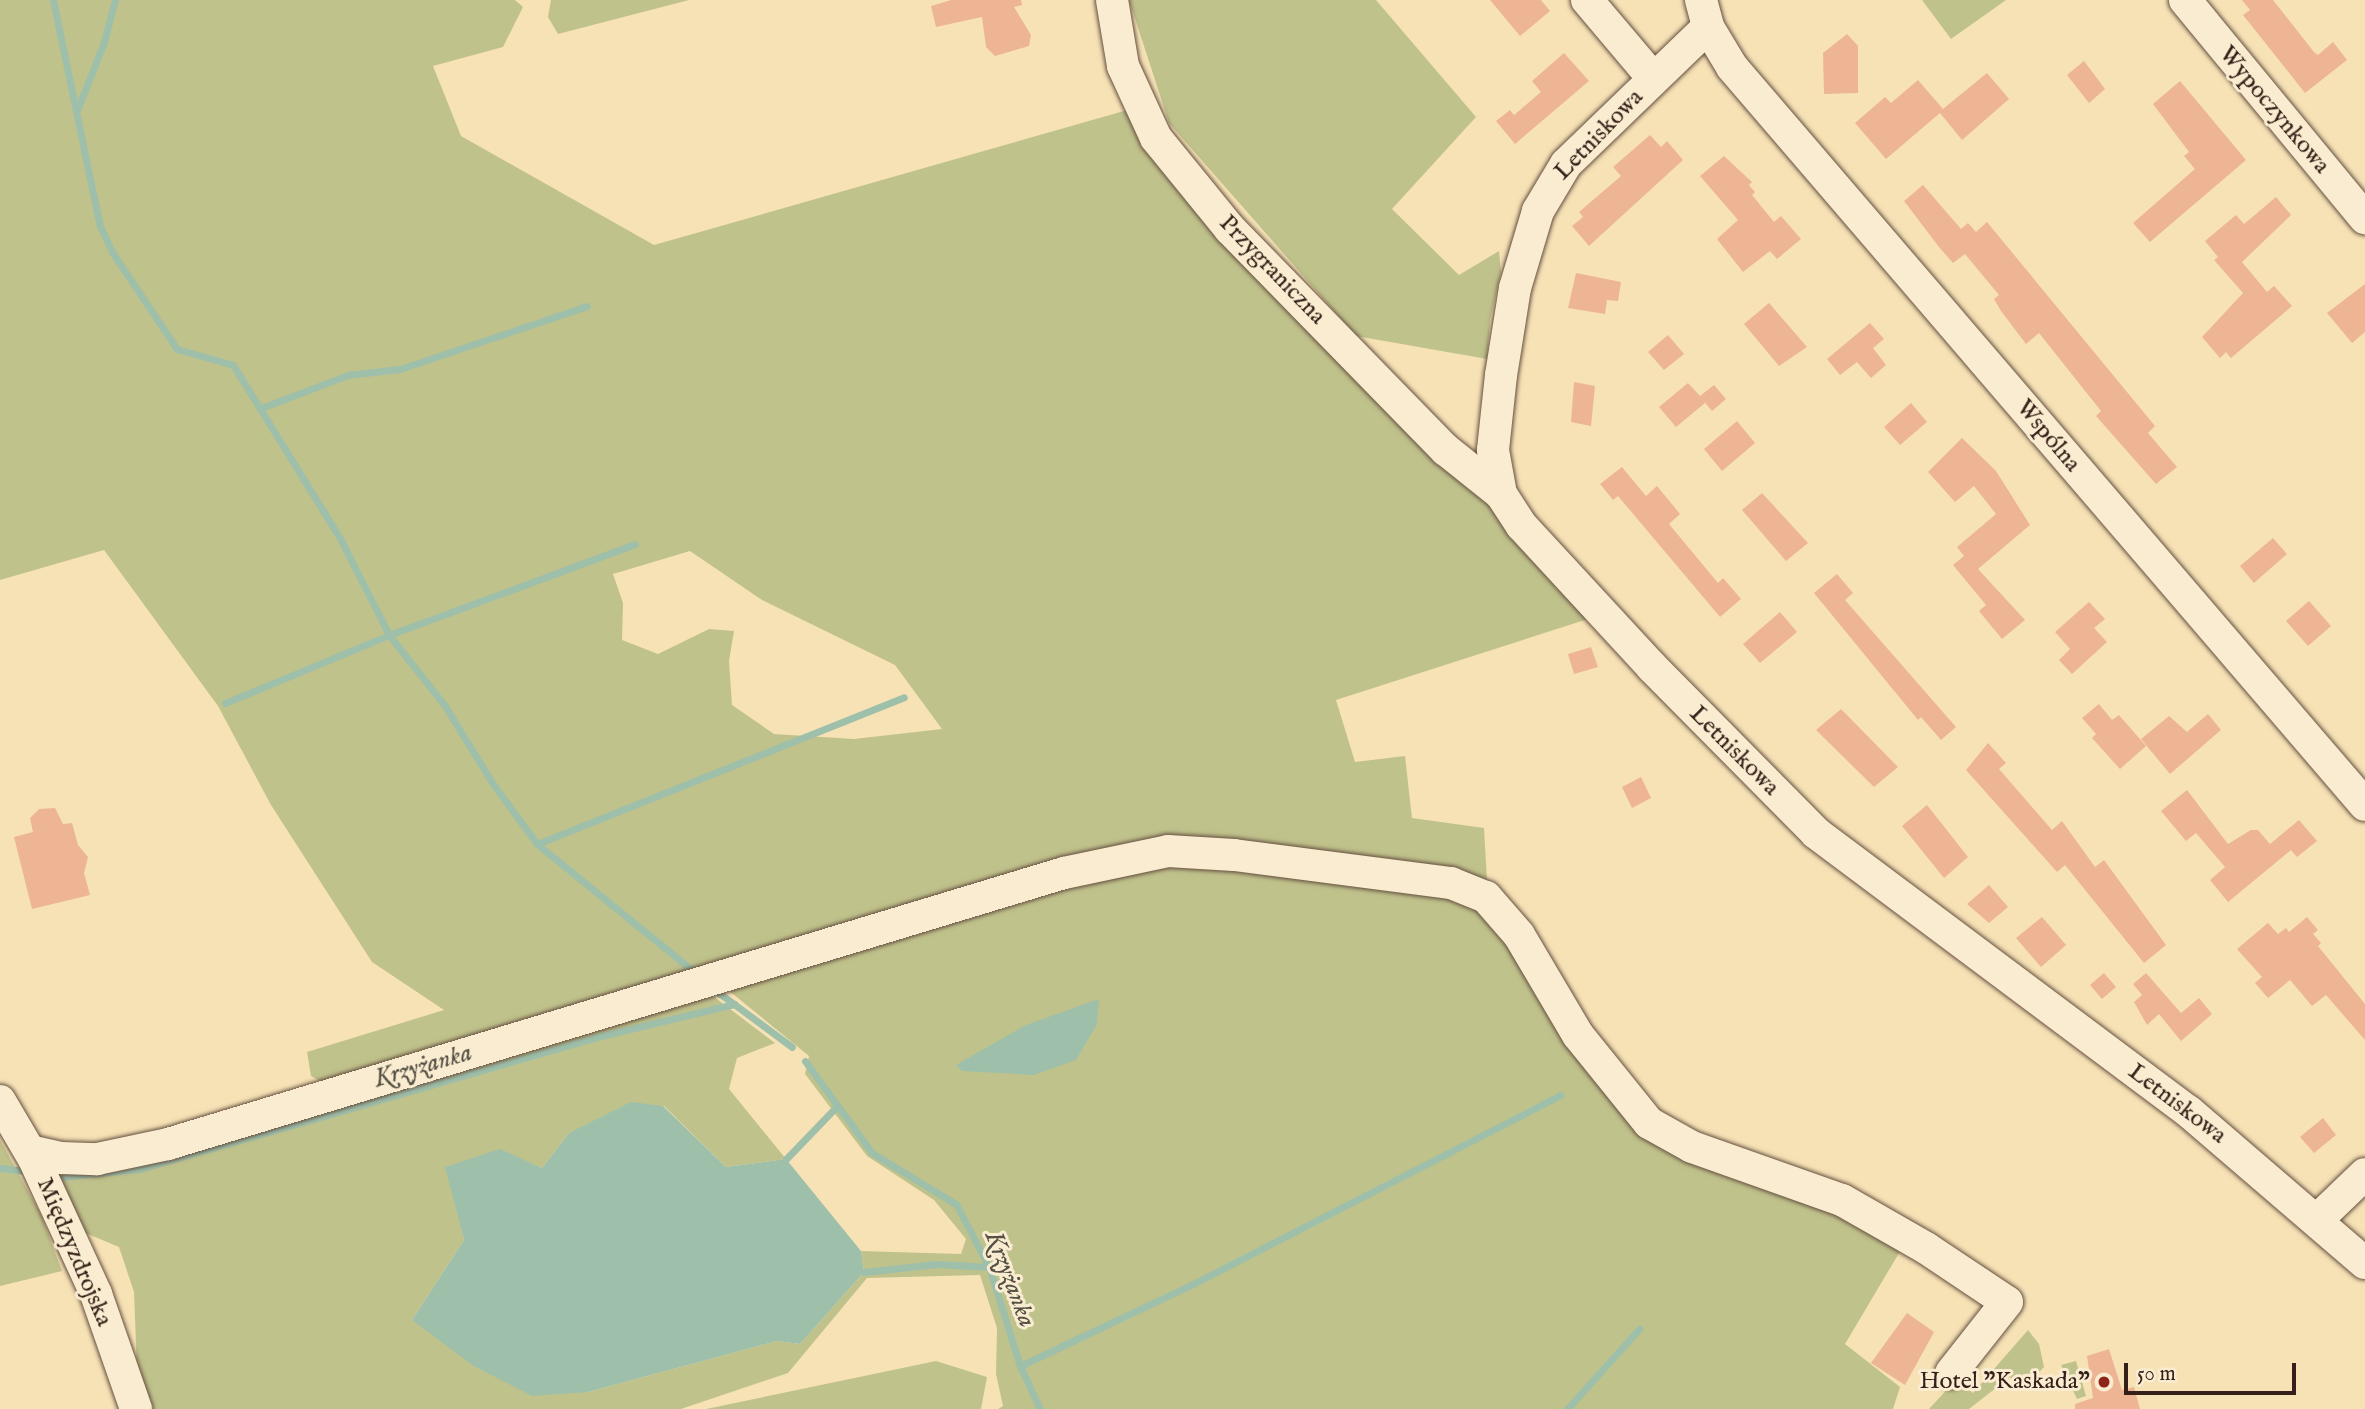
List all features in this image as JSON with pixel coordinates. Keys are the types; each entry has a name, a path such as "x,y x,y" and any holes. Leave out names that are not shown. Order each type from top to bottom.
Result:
{"street":[{"name":"Przygraniczna","path":"1112,0 1123,66 1156,138 1230,229 1447,450 1501,494"},
{"path":"1587,0 1653,78"},
{"name":"Wypoczynkowa","path":"2185,0 2365,218"},
{"name":"Letniskowa","path":"1704,13 1653,78 1566,164 1538,211 1515,288 1501,375 1493,450 1501,494 1522,526 1652,667 1826,842 2188,1111 2365,1263"},
{"name":"Wspólna","path":"1704,13 1732,67 2365,805"},
{"path":"30,1151 61,1158 97,1159 168,1144 1064,873 1168,851 1234,855 1451,883 1486,897 1519,934 1578,1035 1648,1123 1692,1147 1842,1200 1926,1248 2007,1302 1951,1373"},
{"name":"Międzyzdrojska","path":"0,1101 30,1151 96,1294 136,1409"},
{"path":"2317,1220 2365,1174"}],"shaded area":[{"path":"0,0 515,0 523,7 503,47 433,66 461,136 654,245 1131,109 1591,618 1336,700 1355,762 1405,756 1412,818 1484,828 1487,881 1165,843 322,1082 311,1076 307,1052 444,1010 372,962 271,805 218,706 104,550 0,580","holes":["690,551 762,600 895,665 942,729 854,739 774,734 732,705 729,661 734,631 709,629 658,654 622,640 623,603 613,574"]},
{"path":"551,0 689,0 558,34 548,17"},
{"path":"1129,0 1376,0 1476,117 1392,209 1459,275 1499,251 1501,272 1490,320 1487,359 1356,336 1169,123"},
{"path":"1922,0 2006,0 1951,39"},
{"path":"1213,862 1480,901 1641,1133 1823,1201 1905,1243 1845,1344 1900,1387 1893,1409 998,1409 1003,1406 996,1374 997,1328 980,1275 867,1278 788,1373 681,1409 143,1409 138,1398 134,1292 119,1247 83,1232 54,1179 64,1170 705,990 775,1043 737,1058 729,1089 786,1159 726,1167 664,1106 569,1133 542,1168 500,1150 446,1167 464,1240 412,1320 588,1392 777,1341 800,1344 864,1272 861,1251 961,1254 966,1239 934,1200 867,1156 805,1074 809,1056 722,985 1124,868"},
{"path":"1099,999 1097,1024 1076,1060 1034,1075 962,1071 956,1065 1026,1025"},
{"path":"631,1102 663,1106 726,1167 786,1159 861,1251 864,1272 800,1344 777,1341 588,1392 532,1396 472,1365 412,1320 464,1240 445,1167 500,1149 542,1168 569,1133"},
{"path":"0,1140 41,1215 62,1271 0,1286"},
{"path":"2028,1330 2039,1344 2044,1367 2021,1391 2010,1377 1969,1409 1929,1409 1952,1384 1962,1384 1973,1393"},
{"path":"936,1361 987,1377 981,1409 706,1409"},
{"path":"2076,1361 2086,1396 2077,1399 2061,1365"}],"building":[{"path":"951,0 1021,0 1022,5 1014,7 1031,35 1029,46 995,56 986,47 982,17 936,27 931,6"},
{"path":"1490,0 1541,0 1550,11 1520,36"},
{"path":"2242,0 2273,0 2314,52 2318,55 2333,42 2347,60 2305,93 2243,15 2250,10"},
{"path":"1847,34 1858,46 1858,93 1824,94 1823,53"},
{"path":"1564,53 1589,81 1515,144 1496,121 1510,110 1514,115 1541,92 1532,81"},
{"path":"2084,61 2105,89 2089,103 2067,75"},
{"path":"1987,73 2009,99 1962,140 1940,113 1886,159 1855,123 1885,97 1891,103 1918,80 1943,109"},
{"path":"2180,81 2246,160 2150,242 2133,223 2195,169 2184,156 2189,152 2153,104"},
{"path":"1650,135 1661,147 1667,141 1683,160 1589,246 1572,226 1583,217 1579,212 1621,176 1613,167"},
{"path":"1724,156 1752,182 1749,185 1755,192 1752,195 1774,222 1781,216 1801,239 1777,259 1770,251 1743,272 1717,239 1738,220 1700,176"},
{"path":"1923,185 1961,229 1968,223 1976,232 1987,222 2155,426 2148,433 2177,467 2156,484 2096,416 2101,411 2039,333 2026,344 1994,299 1999,295 1965,254 1953,263 1904,201"},
{"path":"2276,197 2291,215 2242,262 2267,292 2274,286 2292,306 2231,358 2226,352 2220,358 2202,337 2243,293 2214,260 2218,257 2205,241 2236,215 2244,224"},
{"path":"1576,273 1621,282 1618,301 1607,300 1605,314 1568,308"},
{"path":"2365,284 2365,332 2352,343 2327,313"},
{"path":"1769,303 1807,347 1779,366 1744,324"},
{"path":"1870,323 1884,339 1873,348 1886,365 1871,378 1857,362 1840,375 1827,359"},
{"path":"1668,335 1684,354 1664,370 1648,352"},
{"path":"1574,382 1595,386 1591,426 1571,422"},
{"path":"1688,383 1700,396 1714,385 1726,399 1712,411 1702,399 1705,403 1676,427 1659,407"},
{"path":"1911,403 1927,422 1900,445 1884,427"},
{"path":"1737,421 1755,443 1722,471 1704,449"},
{"path":"1962,438 1996,471 2030,525 1978,569 2025,620 2002,639 1979,611 1986,605 1953,565 1964,556 1957,547 1996,514 1974,486 1955,502 1928,472"},
{"path":"1622,467 1646,496 1657,486 1680,514 1669,524 1718,583 1723,578 1741,599 1720,617 1618,496 1613,500 1600,484"},
{"path":"1762,493 1808,543 1786,561 1742,510"},
{"path":"2273,538 2287,554 2254,583 2240,566"},
{"path":"1837,574 1853,593 1845,600 1956,727 1941,740 1921,717 1918,720 1814,593"},
{"path":"2309,601 2331,626 2308,646 2286,621"},
{"path":"2089,602 2105,619 2094,628 2107,642 2072,674 2059,660 2070,649 2055,632"},
{"path":"1780,612 1797,632 1760,663 1743,644"},
{"path":"1591,647 1598,667 1574,674 1568,654"},
{"path":"2099,704 2112,720 2119,715 2146,746 2120,769 2092,738 2096,734 2082,718"},
{"path":"1841,709 1898,767 1874,787 1816,730"},
{"path":"2208,714 2221,730 2170,774 2141,739 2169,716 2187,732"},
{"path":"1988,743 2006,763 1999,769 2052,830 2062,821 2095,867 2104,860 2166,945 2144,963 2065,865 2057,872 1966,770"},
{"path":"1641,777 1651,798 1632,808 1622,787"},
{"path":"2187,790 2228,844 2251,830 2258,830 2270,844 2299,820 2317,841 2297,857 2291,850 2228,902 2210,880 2225,867 2196,833 2186,841 2161,811"},
{"path":"1927,805 1968,857 1944,878 1902,826"},
{"path":"55,808 63,824 72,823 78,845 88,857 84,873 90,895 32,909 14,837 33,832 30,818 39,809"},
{"path":"1989,885 2008,907 1989,923 1967,904"},
{"path":"2042,917 2066,945 2041,967 2016,938"},
{"path":"2307,917 2318,930 2313,934 2321,943 2318,946 2365,1004 2365,1040 2326,995 2312,1006 2290,980 2268,998 2255,983 2262,977 2237,949 2268,923 2278,934 2286,928 2289,932"},
{"path":"2104,973 2116,987 2102,999 2090,985"},
{"path":"2146,973 2181,1013 2199,998 2212,1014 2181,1041 2159,1014 2147,1025 2134,1002 2142,995 2133,984"},
{"path":"2323,1118 2336,1135 2314,1153 2300,1137"},
{"path":"1907,1313 1934,1332 1905,1385 1871,1363"},
{"name":"Hotel \"Kaskada\"","path":"2109,1349 2122,1390 2134,1387 2140,1409 2075,1409 2075,1404 2093,1398 2087,1356"}],"waterway":[{"path":"53,0 100,226 112,252 177,349 233,365 340,538 389,635 445,706 493,784 537,844 697,974"},
{"path":"78,108 104,42 115,0"},
{"path":"261,408 348,375 400,369 587,306"},
{"path":"225,703 389,635 635,544"},
{"path":"537,844 904,697"},
{"path":"716,991 734,1004"},
{"name":"Krzyżanka","path":"52,1178 140,1169 601,1036 734,1004 792,1047"},
{"name":"Krzyżanka","path":"805,1061 872,1153 956,1204 989,1267 1020,1366 1040,1409"},
{"path":"1020,1366 1193,1284 1560,1095"},
{"path":"786,1159 836,1107"},
{"name":"Krzyżanka","path":"0,1168 25,1171"},
{"path":"864,1272 937,1264 989,1267"},
{"path":"1567,1409 1639,1329"}],"place":[{"name":"Hotel \"Kaskada\"","path":"2104,1382"}]}
